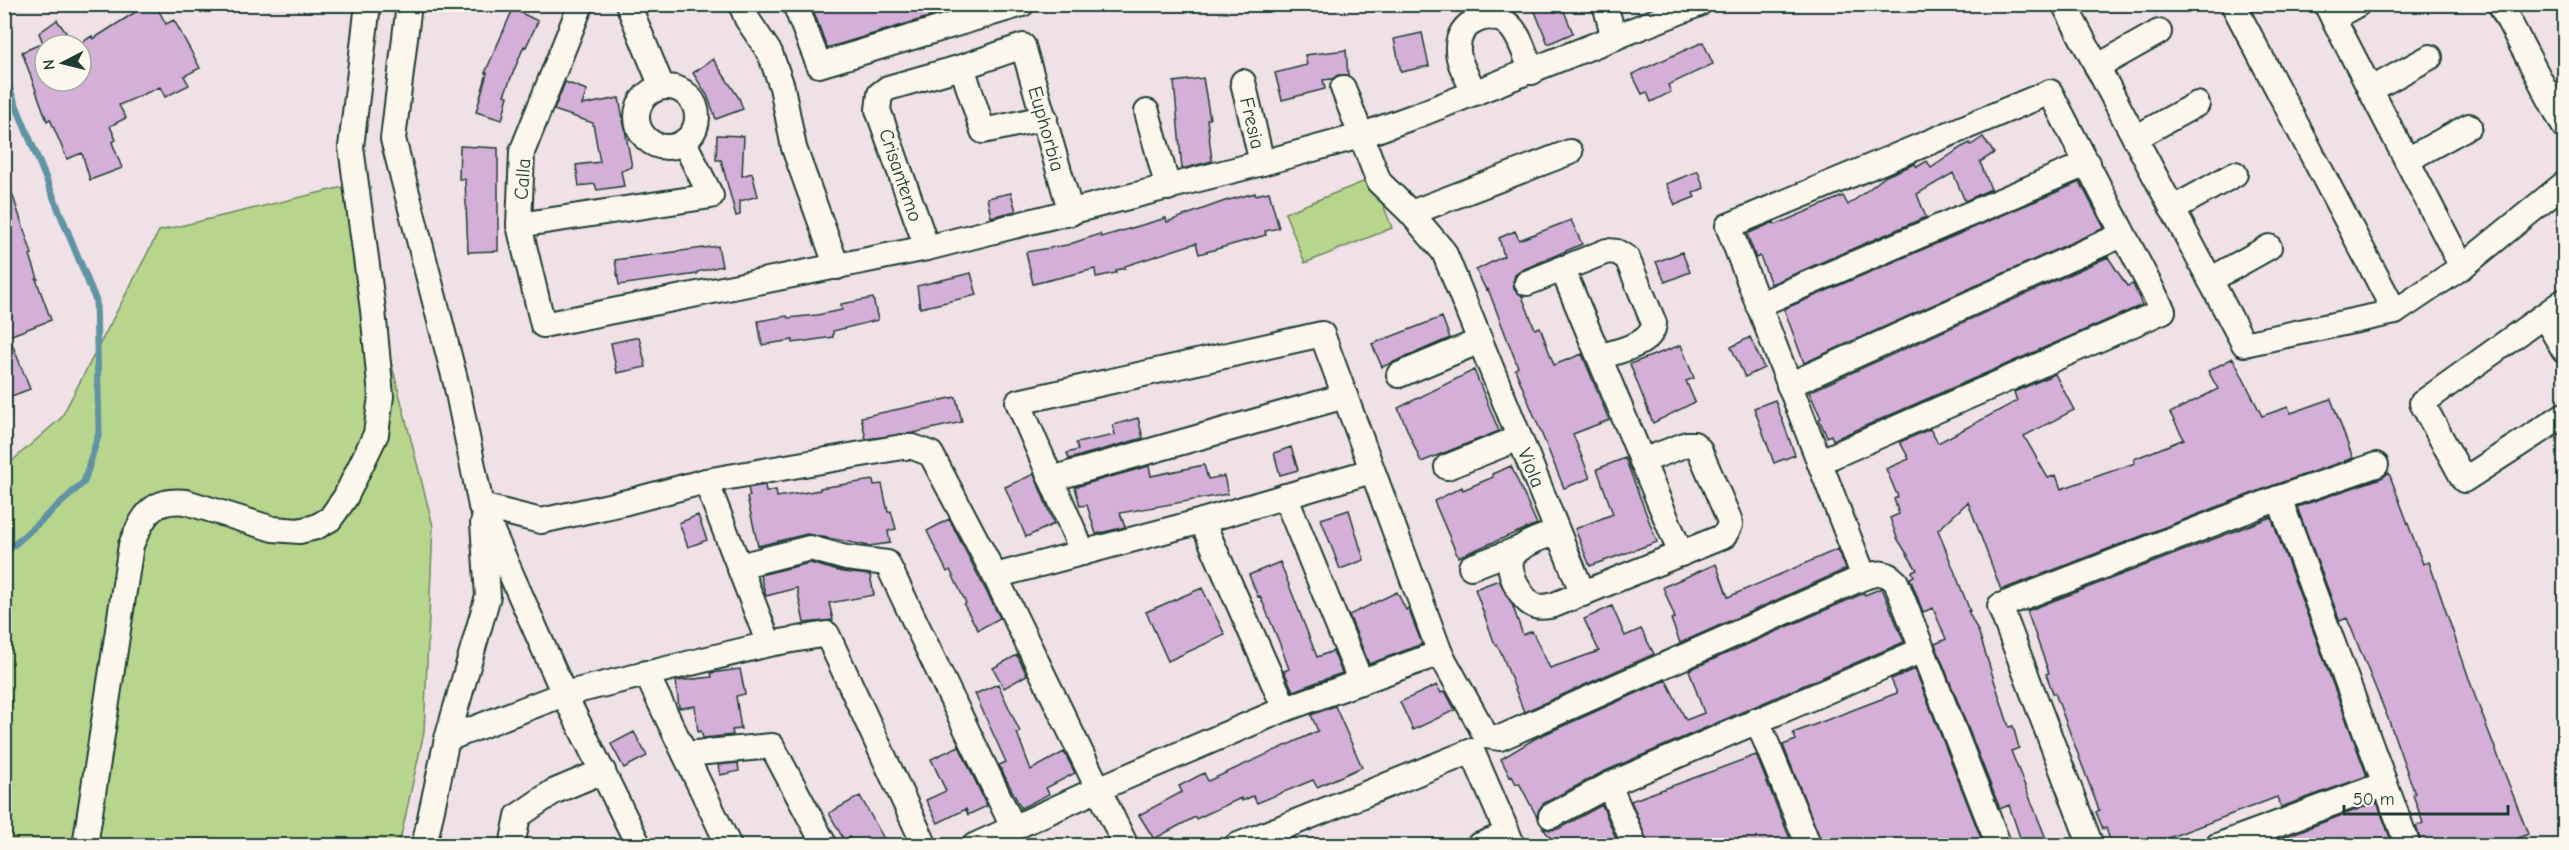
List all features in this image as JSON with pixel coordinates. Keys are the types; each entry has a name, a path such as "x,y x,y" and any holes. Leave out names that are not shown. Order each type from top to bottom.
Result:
{"street":[{"path":"85,846 131,545 141,519 154,507 174,501 186,502 273,530 299,531 316,528 330,519 345,498 376,435 380,385 373,310 351,147 368,4"},
{"path":"409,4 393,139 456,383 481,506 488,596 447,739 424,846"},
{"name":"Calla","path":"581,4 522,152 519,225 543,325 837,267"},
{"path":"628,4 662,87"},
{"path":"741,4 747,19 770,52 782,87 794,148 837,267 1071,213 1360,135 1532,72 1700,4"},
{"path":"795,4 819,65 1022,4"},
{"path":"1605,4 1614,38"},
{"path":"2064,4 2244,344 2395,312 2462,267 2565,184"},
{"path":"2233,4 2395,312"},
{"path":"2358,4 2329,11 2462,267"},
{"path":"2500,4 2565,126"},
{"path":"1475,93 1458,49 1464,30 1480,18 1490,17 1509,24 1516,33 1532,72"},
{"path":"2097,67 2159,32"},
{"name":"Euphorbia","path":"962,67 1023,46 1071,213"},
{"path":"2370,90 2430,57"},
{"path":"962,67 983,131 1045,118"},
{"name":"Crisantemo","path":"927,248 878,110 878,101 880,94 888,88 962,67"},
{"name":"Fresia","path":"1243,82 1262,163"},
{"path":"662,87 683,92 695,107 695,126 691,135 684,142 675,146 655,145 640,132 638,112 647,95 662,87"},
{"name":"Viola","path":"1343,88 1379,182 1411,213 1444,252 1583,594"},
{"path":"1819,462 2163,311 2050,92 1728,226 1789,386 1864,577"},
{"path":"2135,138 2197,104"},
{"path":"1147,112 1168,188"},
{"path":"2406,160 2469,126"},
{"path":"519,225 711,196 684,142"},
{"path":"1411,213 1570,152"},
{"path":"1758,305 2088,163"},
{"path":"2172,209 2235,174"},
{"path":"1789,386 2122,235"},
{"path":"2210,280 2269,247"},
{"path":"1527,283 1606,251 1617,252 1627,258 1654,323 1654,331 1649,338 1600,357"},
{"path":"1562,268 1681,555"},
{"path":"2565,301 2422,402 2464,480 2565,415"},
{"path":"2544,316 2565,350"},
{"path":"1083,553 1018,402 1322,334 1440,653 1486,736 1500,738 1864,577 1878,572 1889,574 1896,582 1999,846"},
{"path":"1399,375 1480,341"},
{"path":"1051,479 1345,396"},
{"path":"1447,467 1519,438"},
{"path":"1521,548 1513,557 1510,567 1524,598 1542,608 1583,594 1724,536 1730,525 1729,519 1699,449 1694,444 1687,444 1642,460"},
{"path":"481,506 541,521 706,481 902,447 923,450 931,454 995,576 1126,846"},
{"path":"2091,846 2000,606 2279,498 2376,465"},
{"path":"995,576 1202,521 1371,471"},
{"path":"706,481 769,644"},
{"path":"1285,496 1361,682"},
{"path":"2279,498 2408,846"},
{"path":"481,506 564,694 639,846"},
{"path":"1202,521 1285,709"},
{"path":"1471,567 1556,532"},
{"path":"739,566 810,548 846,558 887,563 1014,829"},
{"path":"447,739 564,694 769,644 827,634 925,846"},
{"path":"1551,816 1609,785 1922,650"},
{"path":"974,846 1098,789 1285,709 1440,653"},
{"path":"646,673 729,846"},
{"path":"1757,720 1809,846"},
{"path":"684,754 772,746 825,846"},
{"path":"1236,846 1472,751 1510,840 1478,846"},
{"path":"512,846 518,816 553,792 603,771"},
{"path":"2217,846 2385,784"},
{"path":"1609,785 1635,846"}],"green space":[{"path":"1373,178 1392,228 1305,263 1285,213"},
{"path":"360,183 388,350 433,526 424,732 399,845 5,845 4,468 61,418 159,231"}],"building":[{"path":"148,4 155,4 166,24 174,20 200,68 184,76 189,85 165,97 160,87 119,105 126,118 110,126 116,140 112,142 122,168 90,180 82,153 67,159 50,119 47,121 37,93 93,93 93,39"},
{"path":"811,4 971,4 827,48"},
{"path":"1532,4 1561,4 1573,33 1548,44"},
{"path":"513,9 538,21 526,47 524,46 504,95 508,96 502,120 476,112 487,73 485,73"},
{"path":"57,20 66,33 39,33"},
{"path":"1422,33 1429,66 1401,72 1394,39"},
{"path":"1703,42 1713,64 1668,85 1671,92 1651,102 1647,92 1642,94 1632,74"},
{"path":"33,47 33,82 22,52"},
{"path":"1346,50 1348,75 1338,75 1332,79 1323,80 1325,89 1282,100 1275,73 1307,65 1305,55"},
{"path":"713,59 739,98 743,109 716,119 707,95 693,73"},
{"path":"1203,78 1210,119 1207,119 1212,161 1182,169 1174,82"},
{"path":"565,82 587,90 582,105 619,98 632,167 621,171 624,186 597,190 595,184 579,186 576,165 600,162 593,123 554,110"},
{"path":"717,135 744,136 742,176 752,173 758,196 740,201 740,215 736,216 721,160 716,160"},
{"path":"1983,137 1994,153 1980,162 1991,189 1965,201 1953,173 1917,194 1926,217 1771,284 1760,256 1756,258 1747,234 1774,222 1775,225 1843,196 1848,205 1886,176 1915,164 1917,167 1927,161 1931,168 1962,147 1970,143 1971,145"},
{"path":"460,146 498,148 498,251 468,252 465,179 459,179"},
{"path":"1698,171 1704,188 1693,193 1695,197 1675,205 1666,184"},
{"path":"8,181 32,254 30,255 38,279 36,279 51,320 9,336 30,389 4,399 4,182"},
{"path":"2080,182 2104,228 1804,363 1784,309"},
{"path":"1269,192 1279,228 1265,231 1266,235 1199,254 1196,243 1125,266 1125,268 1116,270 1116,273 1096,277 1095,269 1033,284 1026,252 1067,245 1100,234 1101,237 1166,218 1167,222 1225,201 1255,193 1255,195"},
{"path":"1011,193 1016,211 991,217 987,198"},
{"path":"1571,220 1582,244 1522,270 1515,275 1513,282 1514,289 1522,296 1535,329 1540,327 1554,365 1582,354 1609,420 1573,434 1590,478 1564,488 1515,369 1518,367 1488,289 1486,290 1476,270 1504,256 1499,238 1515,231 1519,240"},
{"path":"718,246 722,266 697,272 697,274 619,285 615,260"},
{"path":"1682,252 1690,272 1665,282 1656,262"},
{"path":"2108,257 2127,286 2133,284 2142,305 1833,440 1831,435 1827,437 1809,392"},
{"path":"971,273 977,295 920,308 917,286"},
{"path":"873,298 878,320 833,331 833,337 762,345 758,321 842,310 841,304"},
{"path":"1442,317 1450,338 1382,367 1372,344"},
{"path":"639,337 646,367 617,373 611,343"},
{"path":"1750,337 1764,368 1745,377 1731,347"},
{"path":"1681,345 1694,378 1686,381 1695,402 1653,423 1630,364"},
{"path":"2233,358 2262,416 2288,407 2291,413 2331,399 2353,458 2274,485 2001,590 1968,502 1938,530 1970,611 1968,611 1979,633 2009,727 2013,726 2019,748 2011,751 2049,846 2023,846 2009,805 2000,809 1935,644 1946,639 1933,608 1923,612 1910,578 1914,576 1912,572 1917,570 1897,538 1890,518 1899,514 1894,499 1898,497 1886,469 1909,459 1900,442 1930,429 1938,443 2017,401 2014,392 2055,374 2074,410 2024,436 2048,478 2056,475 2061,489 2135,463 2134,459 2184,439 2170,413 2218,389 2208,371"},
{"path":"1474,370 1499,431 1421,462 1398,408"},
{"path":"956,397 962,422 913,433 866,439 861,417"},
{"path":"1775,400 1795,455 1774,463 1754,408"},
{"path":"1138,418 1143,438 1069,459 1067,453 1078,450 1076,443 1115,435 1113,425"},
{"path":"1291,447 1298,470 1280,475 1274,453"},
{"path":"1625,458 1657,542 1590,566 1575,529 1613,514 1597,469"},
{"path":"1204,465 1208,479 1224,476 1228,494 1120,513 1125,527 1096,534 1087,505 1080,506 1075,487 1149,466 1151,476"},
{"path":"1511,466 1537,524 1458,557 1434,501 1462,487 1463,490 1493,477 1492,474"},
{"path":"2389,473 2423,564 2429,562 2475,696 2528,834 2500,846 2422,846 2416,826 2423,823 2389,721 2347,618 2340,621 2297,507 2381,478"},
{"path":"1034,474 1054,524 1026,537 1005,487"},
{"path":"873,480 874,485 882,484 888,512 891,511 896,529 888,531 890,543 869,546 807,534 758,546 747,497 750,496 748,488 765,485 766,492 776,490 777,497"},
{"path":"1349,510 1364,560 1340,569 1321,519"},
{"path":"698,515 707,540 688,547 679,523"},
{"path":"2271,517 2367,776 2281,807 2277,797 2147,846 2112,846 2106,828 2103,829 2096,812 2099,810 2046,674 2049,673 2027,611"},
{"path":"949,519 1000,618 978,630 964,605 966,603 950,570 947,572 927,531"},
{"path":"1838,549 1846,569 1680,643 1671,619 1675,618 1663,587 1716,564 1728,597"},
{"path":"1280,562 1317,657 1333,651 1342,673 1293,691 1284,671 1289,669 1280,644 1249,575"},
{"path":"810,563 842,572 870,575 874,595 829,603 833,620 804,623 797,588 766,596 760,575"},
{"path":"1499,580 1512,604 1523,635 1532,631 1550,668 1599,651 1584,619 1612,606 1625,636 1641,629 1654,654 1524,712 1501,652 1494,642 1475,589"},
{"path":"1202,588 1225,635 1168,661 1146,612"},
{"path":"1882,588 1904,642 1603,772 1544,803 1537,817 1519,783 1516,784 1512,776 1510,777 1501,759 1536,738 1666,680 1686,720 1704,713 1689,670 1864,593 1865,595"},
{"path":"1397,592 1406,610 1408,608 1422,644 1369,664 1349,615"},
{"path":"1017,655 1027,675 1004,688 993,668"},
{"path":"740,669 745,694 736,696 741,729 732,730 733,735 703,738 701,731 698,732 695,706 679,708 676,681 712,677 711,673"},
{"path":"1915,669 1984,846 1964,846 1963,842 1954,846 1876,846 1873,841 1863,846 1823,846 1783,745 1796,740 1793,733 1897,693 1891,679"},
{"path":"998,684 1020,732 1017,733 1031,770 1064,752 1075,773 1046,788 1049,794 1021,808 999,765 1006,762 975,694"},
{"path":"1437,685 1441,693 1445,691 1455,710 1413,730 1400,702"},
{"path":"1335,706 1362,767 1317,787 1313,780 1257,803 1253,796 1242,801 1241,798 1196,819 1195,817 1154,839 1139,815 1182,792 1179,786 1204,773 1208,781 1318,731 1311,715"},
{"path":"634,732 647,756 624,768 611,744"},
{"path":"959,746 987,806 968,815 966,809 938,823 926,800 946,791 931,759"},
{"path":"1756,755 1793,846 1649,846 1631,801"},
{"path":"738,763 739,771 720,775 718,765"},
{"path":"860,796 888,846 853,846 849,837 844,840 829,813"},
{"path":"2377,802 2393,846 2260,846"},
{"path":"1602,805 1619,846 1556,846 1543,828 1558,829"}],"waterway":[{"path":"4,76 96,301 99,433 84,482 4,554"}]}
